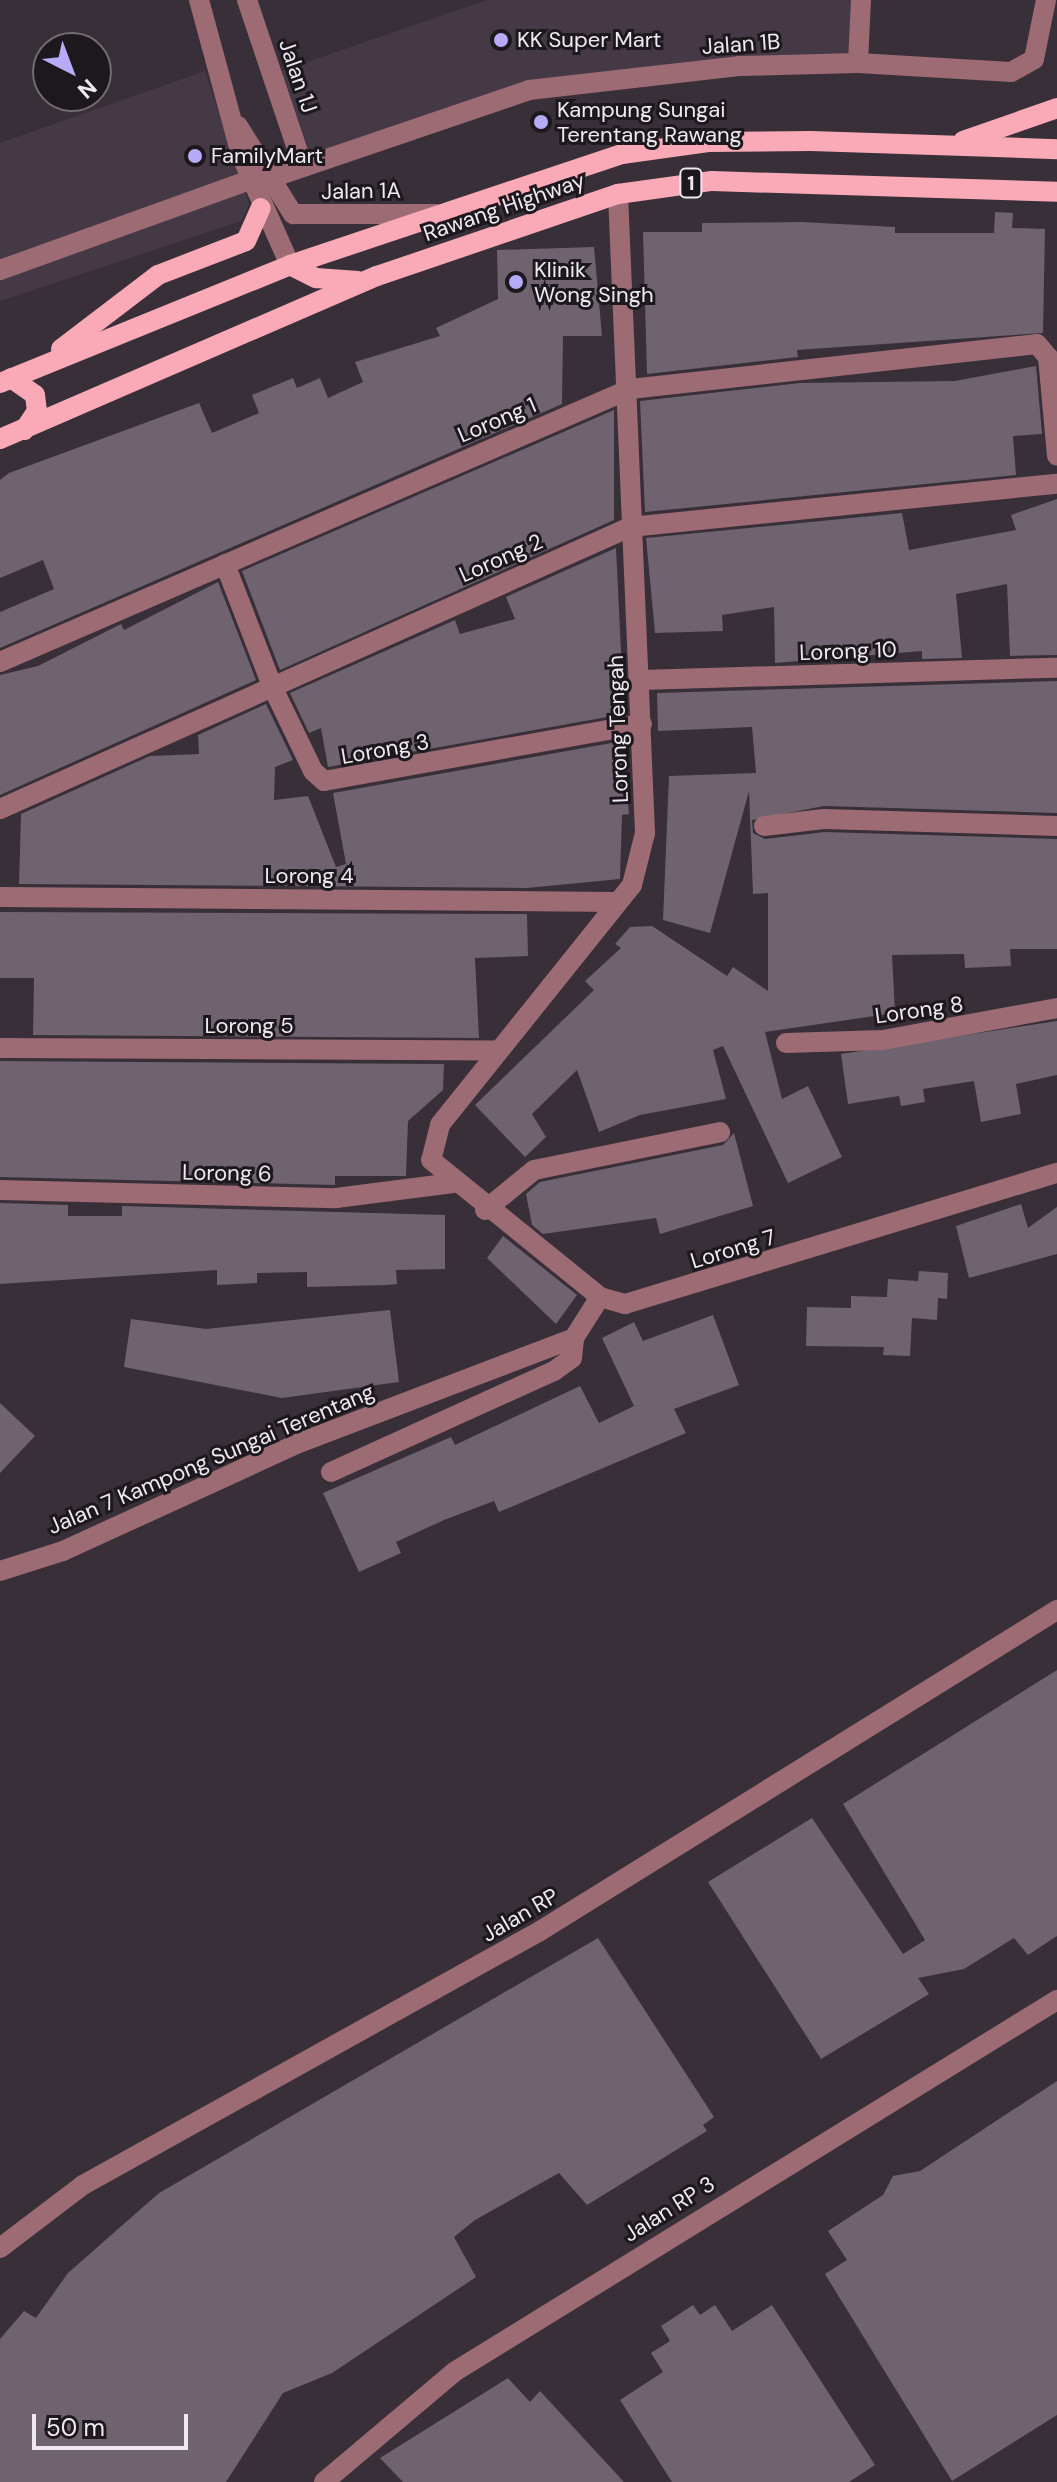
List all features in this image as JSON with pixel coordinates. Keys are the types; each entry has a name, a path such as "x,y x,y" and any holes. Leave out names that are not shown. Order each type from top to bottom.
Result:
{"main road":[{"path":"947,146 1057,108"},
{"name":"Rawang Highway","path":"6,380 290,265 440,214 651,150 723,142 1057,149"},
{"path":"1019,191 1057,177"},
{"name":"Rawang Highway","path":"0,439 377,276 618,194 712,181 1057,192"},
{"path":"42,363 158,275 246,241 261,208"},
{"path":"290,265 331,281 377,276"},
{"path":"6,380 35,395 37,411 24,430"}],"street":[{"name":"Jalan 1A","path":"199,0 238,126 260,179 261,208 290,265"},
{"name":"Jalan 1J","path":"247,0 303,166"},
{"path":"858,63 861,0"},
{"name":"Jalan 1B","path":"0,270 529,90 739,66 858,63 1011,72 1034,59 1046,0"},
{"name":"Jalan 1A","path":"260,179 293,214 440,214"},
{"name":"Lorong Tengah","path":"453,1183 431,1160 432,1141 497,1051 632,885 645,833 641,680 630,527 630,389 618,194"},
{"name":"Lorong 1","path":"0,662 630,389 1045,348 1057,456"},
{"name":"Lorong 2","path":"0,809 630,527 1057,484"},
{"name":"Lorong 3","path":"225,564 272,686 313,771 335,782 642,724"},
{"name":"Lorong 10","path":"641,680 1057,668"},
{"path":"764,826 824,819 1057,826"},
{"name":"Lorong 4","path":"0,897 617,902"},
{"name":"Lorong 8","path":"786,1043 883,1040 1057,1008"},
{"name":"Lorong 5","path":"0,1048 497,1051"},
{"path":"485,1210 534,1170 720,1132"},
{"name":"Lorong 7","path":"600,1297 625,1304 652,1299 1057,1173"},
{"path":"331,1472 554,1371 572,1358 574,1338 600,1297 453,1183"},
{"name":"Lorong 6","path":"0,1190 336,1198 453,1183"},
{"name":"Jalan 7 Kampong Sungai Terentang","path":"0,1571 63,1551 294,1445 574,1338"},
{"name":"Jalan RP","path":"0,2248 83,2185 540,1931 1057,1610"},
{"name":"Jalan RP 3","path":"324,2482 454,2372 1057,2000"}],"shaded area":[{"path":"487,0 853,0 851,56 536,81 310,156 278,72"},
{"path":"205,71 249,204 241,221 0,301 0,143 88,112 112,112 112,104"}],"building":[{"path":"995,212 1013,213 1012,228 1045,229 1043,333 797,350 798,357 647,374 643,232 702,232 702,223 802,222 895,227 895,233 994,233"},
{"path":"594,247 602,336 563,336 562,404 0,648 0,612 54,589 43,560 0,578 0,480 9,473 199,403 212,433 259,413 252,395 293,378 297,388 320,378 328,398 363,382 355,362 440,336 436,328 498,299 497,250"},
{"path":"1036,366 1042,434 1013,436 1016,475 645,512 640,401 800,383 955,381"},
{"path":"614,410 614,520 280,670 242,571"},
{"path":"1057,499 1057,655 1010,656 1007,584 956,594 962,658 922,659 922,651 775,663 774,607 722,615 723,631 655,633 646,538 902,513 909,550 1016,530 1011,515"},
{"path":"616,548 624,714 328,767 321,728 309,733 290,693 455,620 460,634 515,619 506,597"},
{"path":"218,582 256,680 0,795 0,675 38,666 121,624 124,630"},
{"path":"1057,681 1057,813 824,806 752,820 753,833 765,839 825,832 1057,839 1057,949 1010,949 1011,966 965,968 964,954 892,955 895,1013 765,1032 782,1099 808,1086 842,1157 788,1183 723,1046 713,1050 726,1099 640,1115 599,1132 577,1070 532,1114 546,1137 525,1157 475,1105 594,990 585,981 621,948 615,944 630,927 652,926 727,976 733,967 768,991 768,893 753,894 749,791 710,933 663,920 669,776 756,773 752,727 658,731 657,693"},
{"path":"266,704 293,760 275,767 274,800 308,796 336,867 346,864 333,793 623,741 629,814 622,815 620,879 527,888 19,884 21,814 150,756 199,754 198,735"},
{"path":"0,912 527,914 528,956 475,958 479,1038 33,1035 34,978 0,978"},
{"path":"1057,1021 1057,1075 1016,1084 1021,1114 981,1122 974,1081 923,1089 925,1102 901,1106 899,1096 848,1104 841,1054"},
{"path":"0,1061 444,1064 443,1090 408,1121 406,1176 335,1176 335,1185 0,1177"},
{"path":"734,1133 753,1206 660,1234 656,1218 543,1234 532,1225 526,1194 540,1182 723,1145"},
{"path":"0,1203 68,1205 68,1216 122,1216 122,1206 445,1215 445,1269 396,1270 397,1284 387,1285 307,1287 307,1272 257,1273 257,1283 217,1285 217,1270 0,1284"},
{"path":"1021,1204 1028,1228 1057,1207 1057,1254 969,1278 956,1226"},
{"path":"503,1236 577,1295 556,1324 487,1258"},
{"path":"919,1271 948,1273 947,1299 938,1298 937,1320 912,1318 910,1356 883,1355 884,1347 806,1346 807,1307 851,1308 851,1296 887,1297 888,1279 918,1281"},
{"path":"390,1310 399,1382 282,1398 124,1367 131,1319 206,1329"},
{"path":"713,1315 739,1385 674,1409 686,1433 499,1512 494,1501 444,1520 396,1542 401,1553 359,1572 323,1493 451,1437 455,1445 580,1386 599,1423 634,1406 602,1338 634,1322 643,1341"},
{"path":"0,1403 35,1436 0,1473"},
{"path":"1057,1670 1057,1936 1028,1955 1014,1938 964,1969 918,1978 929,1994 821,2059 708,1882 812,1818 903,1954 925,1940 843,1804"},
{"path":"598,1938 714,2117 703,2125 707,2131 587,2205 559,2173 475,2220 454,2237 476,2277 332,2373 283,2393 226,2482 0,2482 0,2339 24,2311 36,2318 68,2273 159,2193"},
{"path":"1057,2081 1057,2415 952,2481 825,2274 847,2260 828,2231 883,2195 893,2176 920,2171"},
{"path":"693,2305 700,2315 715,2305 732,2331 772,2305 875,2465 849,2482 672,2482 620,2400 663,2372 651,2353 670,2341 661,2326"},
{"path":"508,2378 530,2402 540,2391 624,2482 403,2482 380,2458"}],"place":[{"name":"KK Super Mart","path":"501,40"},
{"name":"Kampung Sungai Terentang Rawang","path":"541,122"},
{"name":"FamilyMart","path":"195,156"},
{"name":"Klinik Wong Singh","path":"516,282"}]}
